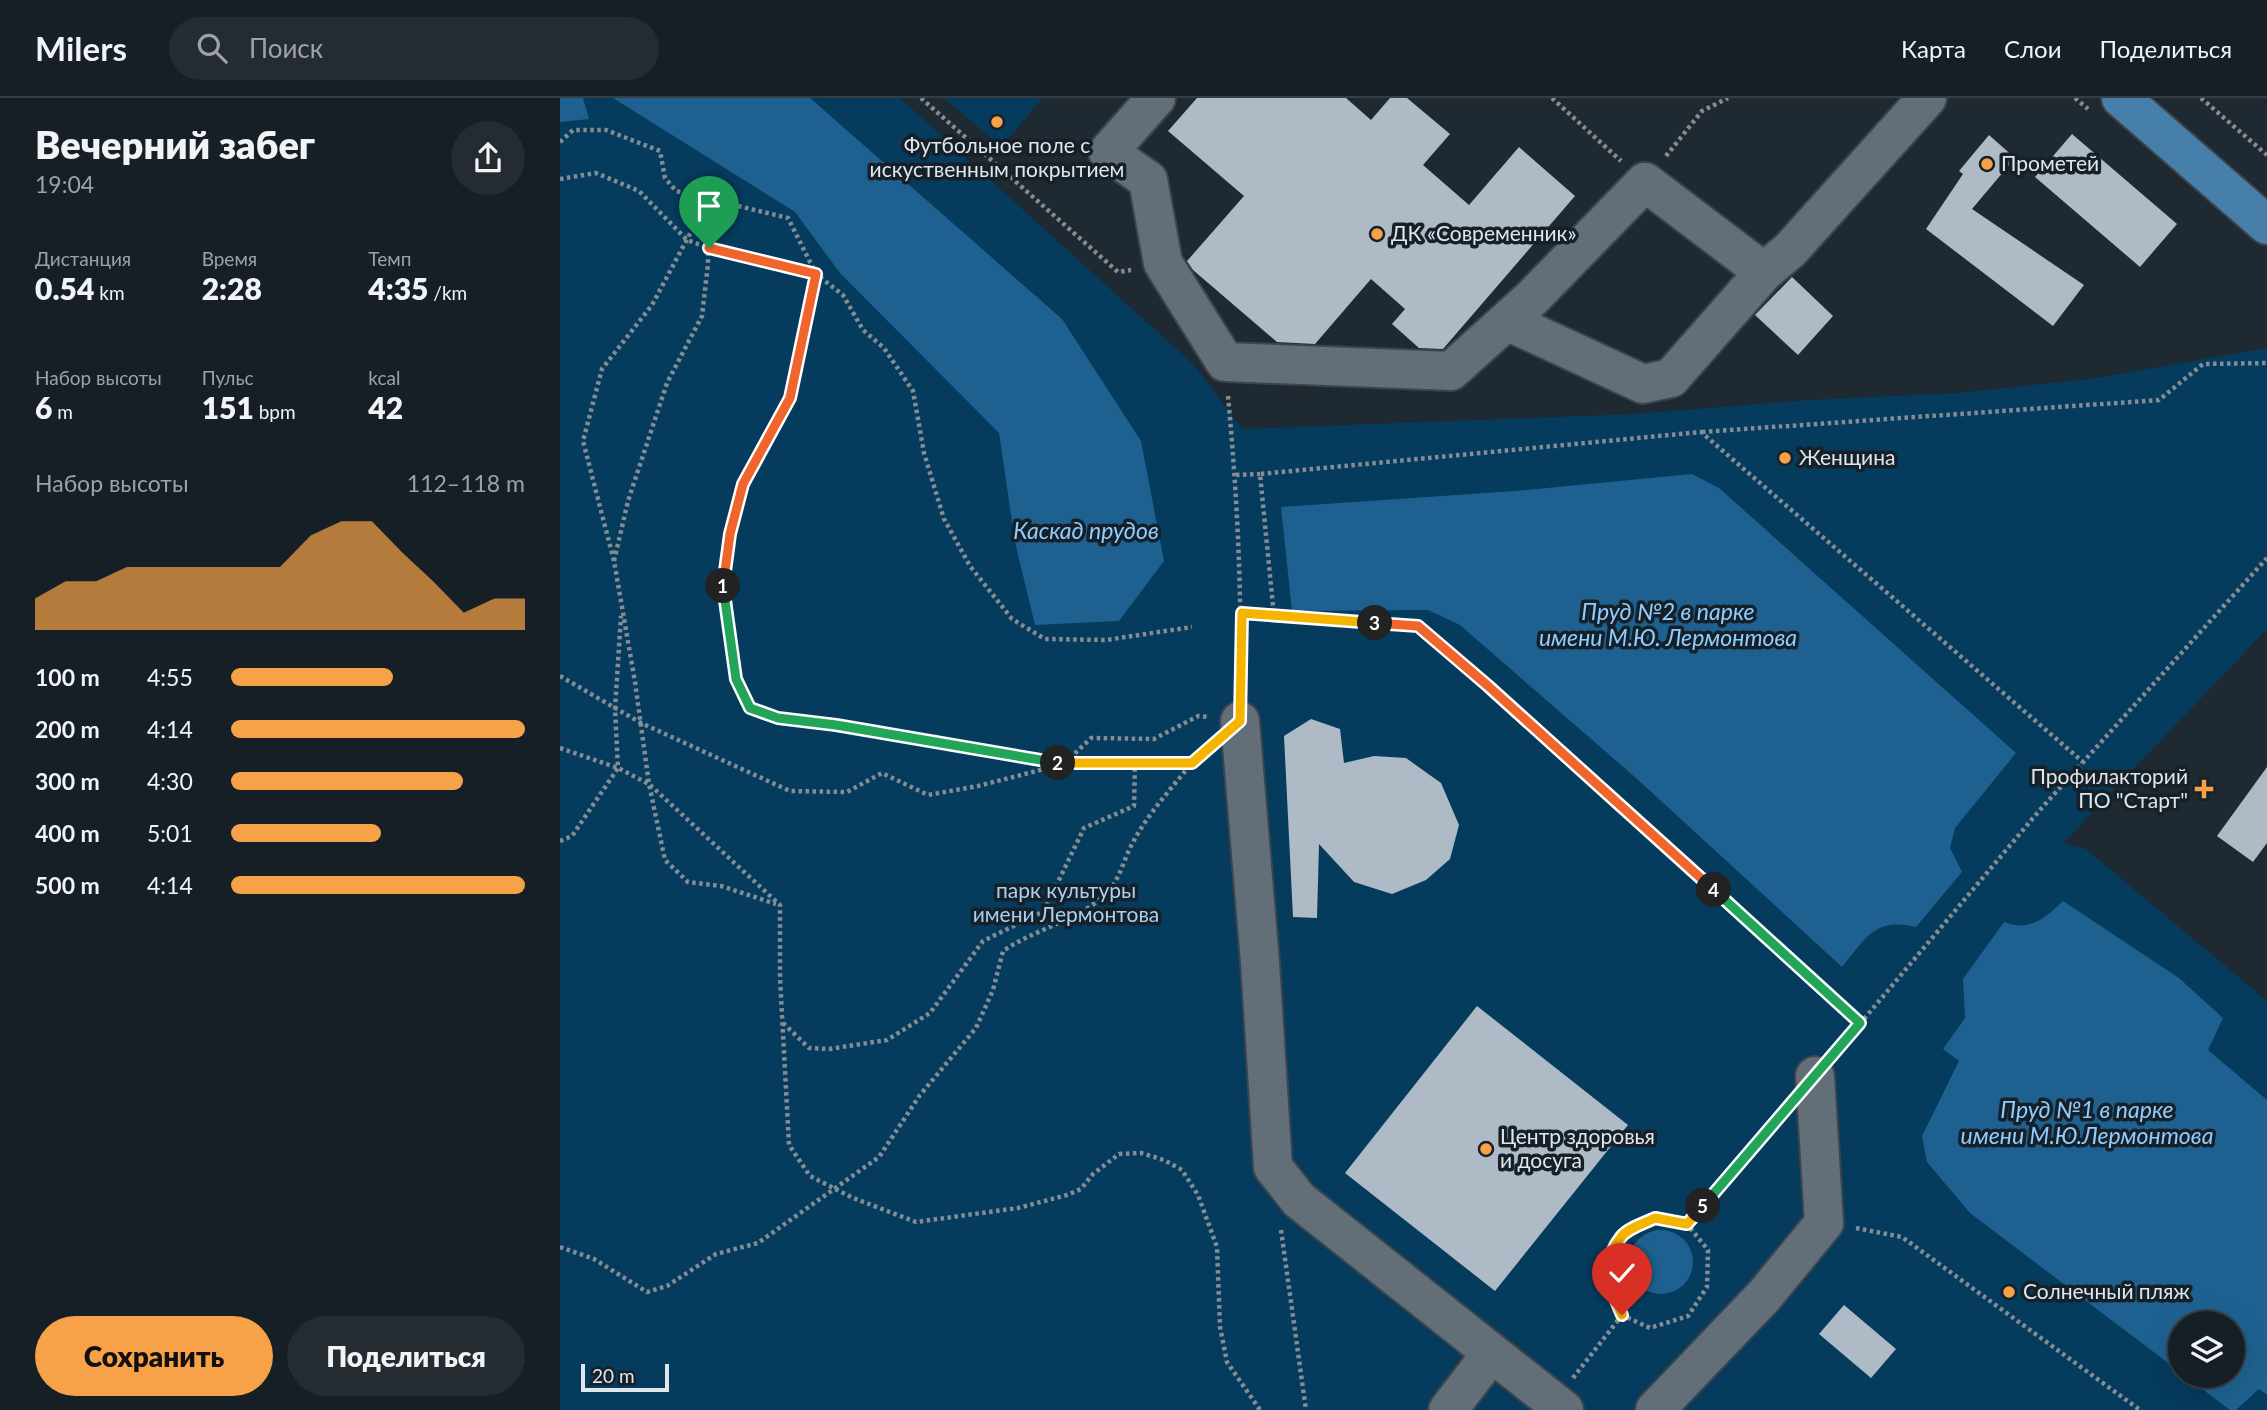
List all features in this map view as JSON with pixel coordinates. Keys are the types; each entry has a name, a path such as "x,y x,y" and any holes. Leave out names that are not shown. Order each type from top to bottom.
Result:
{"main road":[{"path":"2121,98 2267,225"}],"lane":[{"path":"1157,98 1108,152 1148,180 1163,263 1225,362 1451,371 1507,321 1645,182 1764,272"},
{"path":"1507,321 1643,384 1671,378 1764,272 1790,250 1927,98"},
{"path":"1240,721 1260,962 1273,1167 1298,1200 1559,1406"},
{"path":"1655,1410 1765,1296 1824,1223 1815,1076"},
{"path":"1448,1410 1491,1354"}],"path":[{"path":"921,98 1118,272 1163,263"},
{"path":"1552,98 1645,182 1702,111 1728,98"},
{"path":"2202,98 2267,155"},
{"path":"560,142 573,130 606,130 660,151 665,178 676,191 788,218 816,274 790,398 743,484 730,534 723,589 736,679 750,708 778,718 836,725 1064,764 1192,763"},
{"path":"560,179 596,173 639,191 687,240 709,248 816,274 843,295 863,330 884,348 914,391 924,453 944,519 970,566 1012,619 1045,639 1107,640 1192,627"},
{"path":"709,198 652,305 602,369 583,441 614,561 649,784 665,860 688,882 721,886 780,905"},
{"path":"614,561 628,500 667,383 702,316 709,248 709,198"},
{"path":"560,1247 594,1259 647,1292 667,1286 684,1272 716,1254 758,1243 879,1157 920,1095 976,1028 993,990 1003,951 1083,910 1107,893 1151,814 1192,763 1240,721 1242,613 1236,475 1225,362"},
{"path":"1236,475 1701,432 2159,400 2203,364 2267,363"},
{"path":"1701,432 2083,762"},
{"path":"1260,474 1274,616"},
{"path":"1687,1224 2039,811 2267,558"},
{"path":"560,841 572,836 618,768 615,709 622,608"},
{"path":"1242,613 1418,626 1487,685 1860,1023"},
{"path":"560,676 641,723 790,791 847,792 881,773 928,795 978,786 1064,764 1091,738 1154,739 1199,716 1240,721"},
{"path":"560,747 618,768 649,784 780,905 780,978 789,1145 810,1176 836,1190 916,1222 1018,1208 1067,1195 1081,1189 1093,1174 1119,1154 1141,1153 1164,1160 1181,1171 1198,1195 1217,1247 1219,1314 1227,1362 1261,1410"},
{"path":"783,1023 809,1048 829,1049 887,1040 930,1013 983,941 1044,911 1067,859 1087,825 1134,806 1135,764"},
{"path":"1655,1218 1687,1224 1708,1250 1707,1287 1688,1315 1650,1328 1622,1315 1609,1286 1607,1264 1622,1235 1655,1218"},
{"path":"1280,1221 1306,1410"},
{"path":"1824,1223 1902,1237 2140,1410"},
{"path":"1559,1406 1622,1315"}],"green space":[{"name":"парк культуры имени Лермонтова","path":"560,98 900,98 1194,365 1242,429 1633,414 1810,400 1957,393 2090,379 2267,348 2267,629 2063,843 2086,849 2267,1001 2267,1410 560,1410"},
{"name":"Футбольное поле с искуственным покрытием","path":"944,98 1043,98 1001,147"}],"water":[{"path":"560,98 583,98 589,119 560,122"},
{"name":"Каскад прудов","path":"613,98 810,98 1062,319 1141,441 1164,561 1119,621 1035,625 1015,542 999,433 840,273 795,212"},
{"name":"Пруд №2 в парке имени М.Ю. Лермонтова","path":"1692,474 1719,488 2016,753 1955,828 1950,848 1962,872 1916,927 1891,925 1873,932 1842,967 1636,778 1460,625 1428,610 1292,611 1281,507 1515,491"},
{"name":"Пруд №1 в парке имени М.Ю.Лермонтова","path":"2063,901 2179,978 2223,1018 2208,1050 2267,1100 2267,1395 2259,1389 2236,1410 2230,1410 2201,1388 2245,1388 2245,1311 2168,1311 2168,1363 1970,1213 1927,1162 1922,1136 1959,1061 1943,1049 1965,1018 1963,979 2004,922 2022,925 2043,918"},
{"path":"1661,1230 1684,1239 1693,1262 1684,1285 1661,1294 1638,1285 1629,1262 1638,1239"}],"building":[{"name":"ДК «Современник»","path":"1197,98 1346,98 1371,120 1390,98 1407,98 1450,134 1423,165 1469,205 1519,147 1575,196 1443,349 1419,348 1392,324 1405,309 1371,279 1315,344 1277,342 1193,270 1187,261 1244,196 1168,131"},
{"path":"2072,134 2177,224 2140,267 2035,177"},
{"path":"1989,135 2015,158 1972,209 2084,285 2053,326 1926,229 1963,174 1959,171"},
{"path":"1792,277 1833,316 1798,355 1755,315"},
{"path":"1311,719 1340,729 1344,763 1374,756 1406,758 1441,783 1459,825 1450,859 1426,880 1392,894 1354,882 1319,844 1317,918 1293,917 1284,736"},
{"path":"2267,767 2267,843 2253,862 2217,836"},
{"name":"Центр здоровья и досуга","path":"1477,1006 1628,1125 1495,1291 1345,1173"},
{"path":"1844,1305 1896,1349 1871,1378 1819,1334"}],"place":[{"name":"Футбольное поле с искуственным покрытием","path":"997,122"},
{"name":"Прометей","path":"1987,164"},
{"name":"ДК «Современник»","path":"1377,234"},
{"name":"Женщина","path":"1785,458"},
{"name":"Профилакторий ПО \"Старт\"","path":"2204,789"},
{"name":"Центр здоровья и досуга","path":"1486,1149"},
{"name":"Солнечный пляж","path":"2009,1292"}],"route":[{"path":"709,248 816,274 790,398 743,484 730,534 723,589 736,679 750,708 778,718 836,725 1064,764 1192,763 1240,721 1242,613 1418,626 1487,685 1860,1023 1687,1224 1655,1218 1622,1235 1607,1264 1609,1286 1622,1315"}]}
